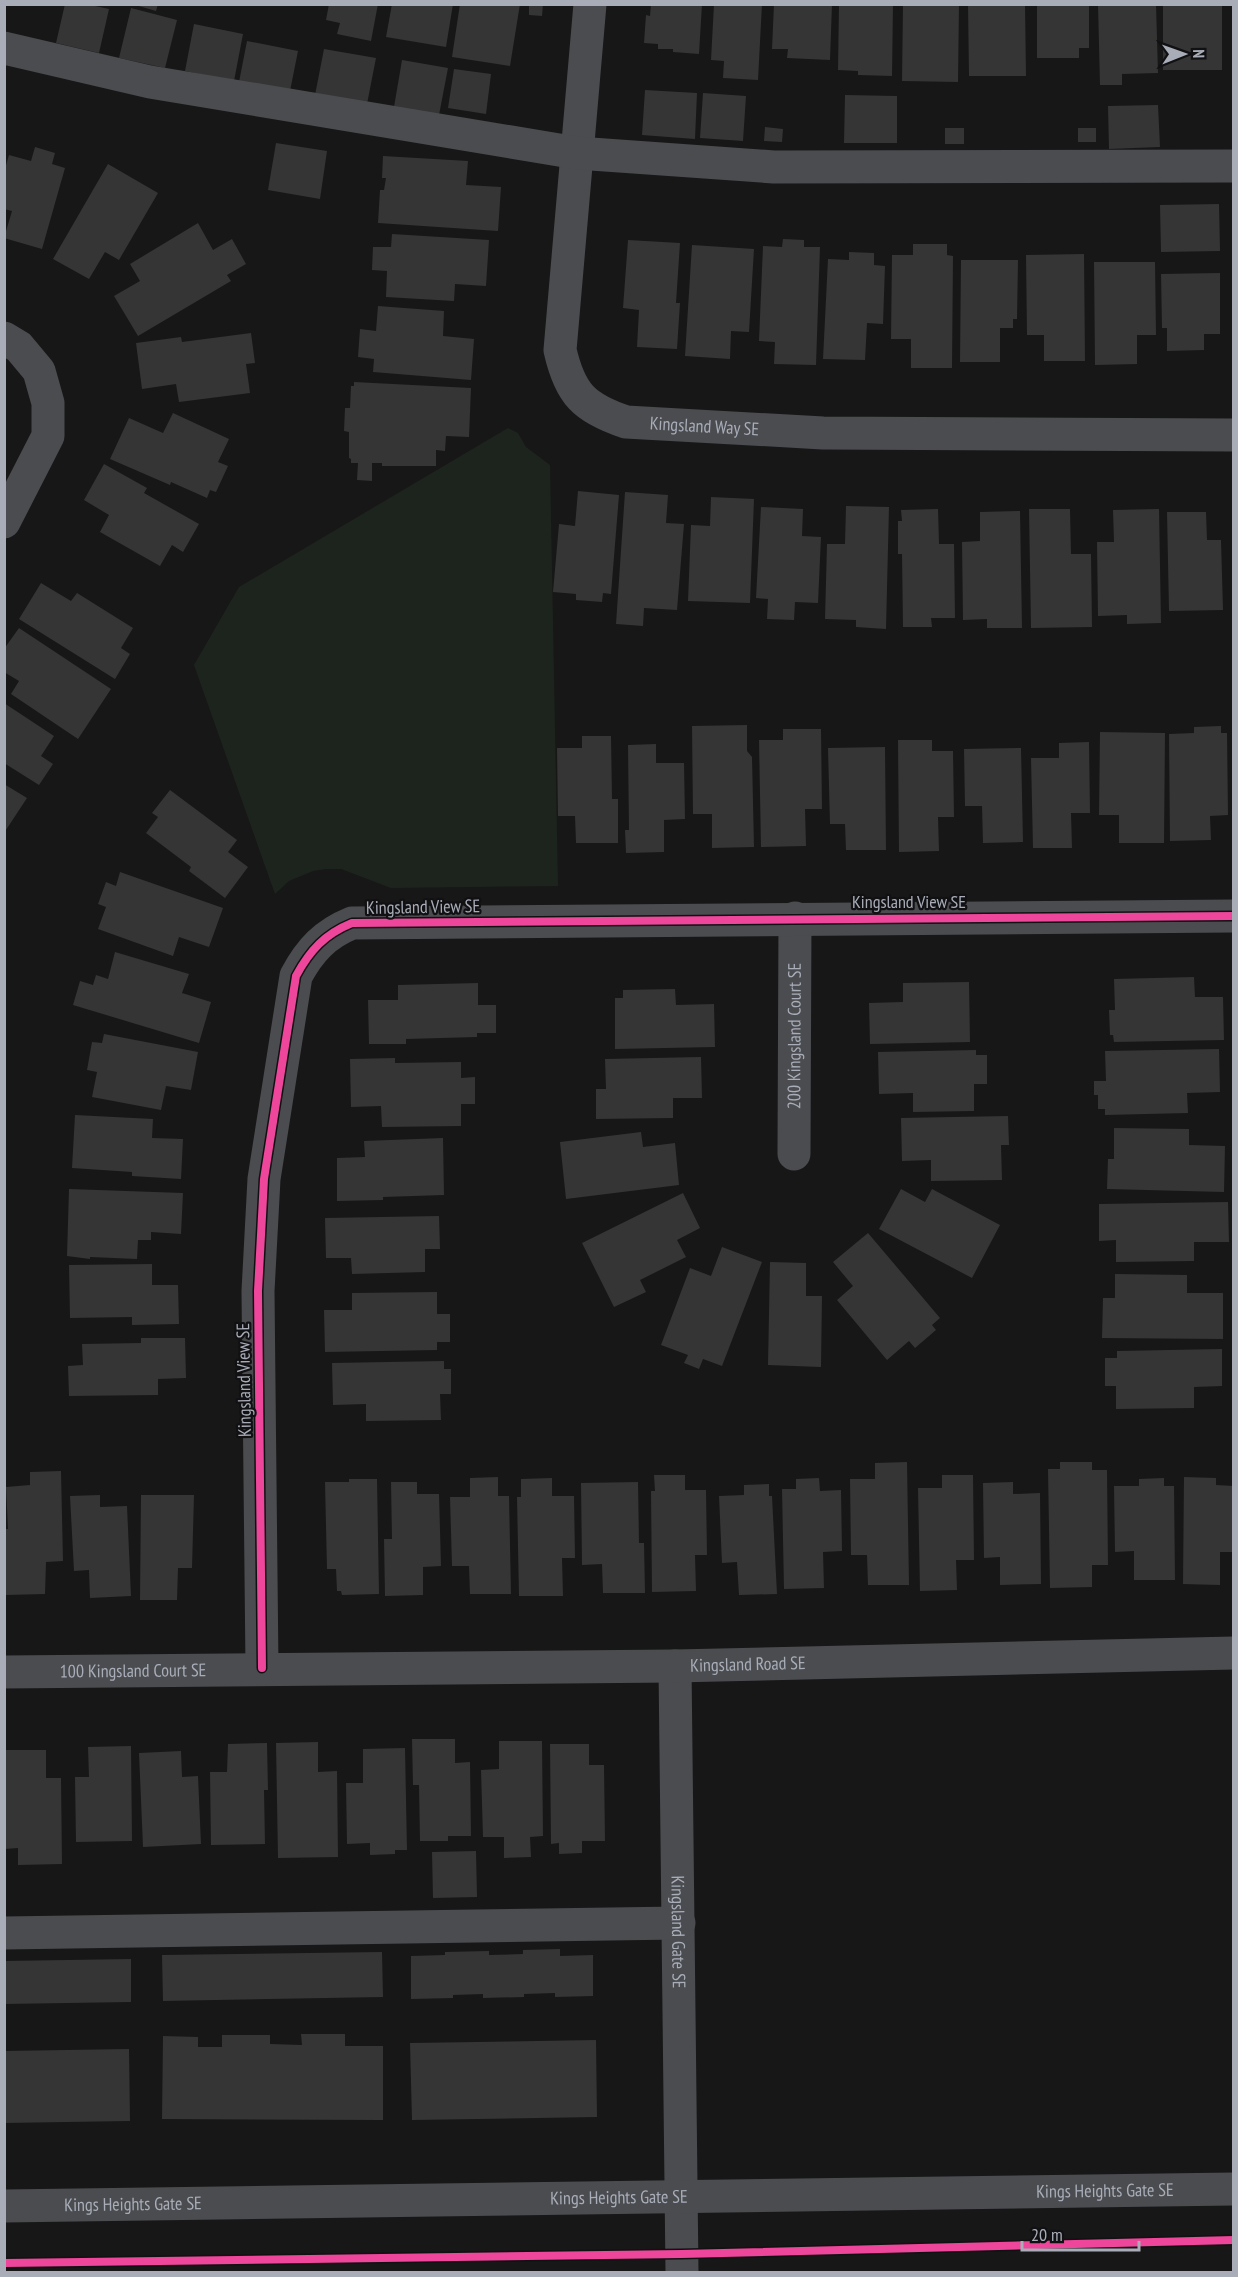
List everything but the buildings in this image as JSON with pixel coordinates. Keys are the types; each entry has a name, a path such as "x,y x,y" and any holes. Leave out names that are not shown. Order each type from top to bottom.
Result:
{"street":[{"name":"Kingsland Way SE","path":"590,4 560,350 566,376 580,398 602,414 626,422 823,433 1233,435"},
{"path":"4,48 150,82 577,153 774,167 1233,166"},
{"path":"4,338 19,347 39,371 48,403 48,436 4,522"},
{"name":"Kingsland View SE","path":"262,1668 258,1290 264,1179 296,976 306,957 318,943 335,930 352,923 1233,916"},
{"name":"200 Kingsland Court SE","path":"794,1154 795,918"},
{"name":"Kingsland Road SE","path":"262,1668 675,1666 1233,1653"},
{"name":"Kingsland Gate SE","path":"675,1666 682,2272"},
{"name":"100 Kingsland Court SE","path":"4,1672 262,1668"},
{"path":"4,1933 679,1923"},
{"name":"Kings Heights Gate SE","path":"4,2206 1233,2189"}],"shaded area":[{"path":"508,428 518,433 526,447 550,465 558,886 391,888 341,869 326,869 313,871 289,881 275,894 194,665 239,587"}],"cycle path":[{"path":"262,1668 258,1291 264,1179 296,976 307,958 326,938 352,923 1234,916"},
{"path":"4,2263 682,2254 1234,2240"}]}
